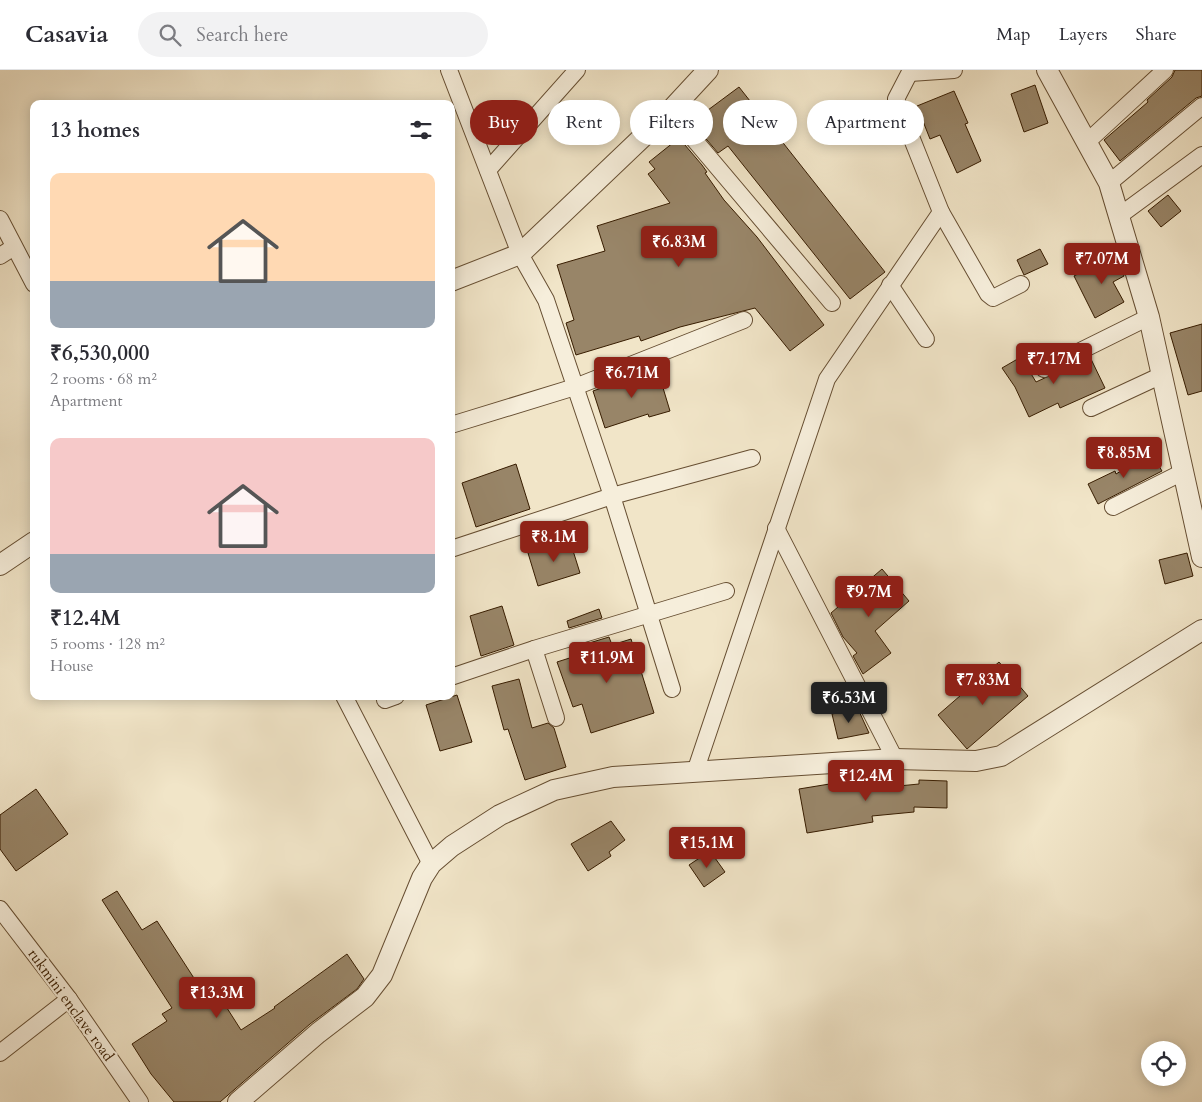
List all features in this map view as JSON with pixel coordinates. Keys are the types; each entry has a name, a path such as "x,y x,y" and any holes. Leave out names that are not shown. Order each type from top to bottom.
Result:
{"street":[{"path":"449,70 520,254 546,300 612,496 672,689"},
{"path":"488,170 577,70"},
{"path":"680,100 708,70"},
{"path":"954,70 911,71 896,99 941,212 988,294 992,298 1021,284"},
{"path":"1047,70 1109,183 1149,317 1202,557"},
{"path":"1088,142 1165,70"},
{"path":"1109,183 1202,106"},
{"path":"455,279 520,254 634,145"},
{"path":"699,145 832,303"},
{"path":"1119,216 1202,155"},
{"path":"695,772 827,379 941,212"},
{"path":"0,219 30,277"},
{"path":"0,256 14,247"},
{"path":"890,285 926,339"},
{"path":"1044,369 1149,317"},
{"path":"455,424 575,387 744,320"},
{"path":"1092,408 1162,375"},
{"path":"455,548 612,496 752,458"},
{"path":"1113,507 1183,472"},
{"path":"776,528 896,759"},
{"path":"0,565 30,545"},
{"path":"455,676 534,649 726,592"},
{"path":"238,1102 276,1068 365,997 382,975 422,878 431,864 452,846 500,815 554,790 613,777 896,759 976,761 1001,756 1202,630"},
{"path":"534,649 556,718"},
{"path":"346,700 431,864"},
{"name":"rukmini enclave road","path":"0,909 69,999 140,1102"},
{"path":"0,1053 69,999"}],"building":[{"path":"1175,70 1202,70 1202,96 1196,98 1120,161 1104,140 1148,102 1147,100 1172,77"},
{"path":"1035,85 1048,123 1024,132 1011,94"},
{"path":"739,87 749,100 723,100 723,145 785,145 885,272 850,299 728,146 718,153 711,145 713,145 713,106"},
{"path":"954,91 968,123 965,124 981,161 957,173 940,135 930,139 924,124 924,103"},
{"path":"670,145 685,145 707,172 705,173 724,200 757,237 824,325 790,351 755,308 680,327 641,341 639,336 576,355 566,323 574,320 557,265 605,251 597,226 670,203 648,174 655,169 649,162"},
{"path":"1168,195 1181,211 1161,227 1148,211"},
{"path":"1040,249 1048,264 1024,275 1017,260"},
{"path":"1117,253 1124,276 1113,282 1124,302 1095,318 1074,276"},
{"path":"1202,324 1202,391 1188,395 1170,333"},
{"path":"1021,357 1036,382 1090,357 1105,388 1060,408 1058,403 1029,417 1015,387 1002,368"},
{"path":"657,368 670,411 649,417 648,414 605,428 593,391"},
{"path":"1151,453 1162,471 1098,504 1088,484 1115,471 1116,474"},
{"path":"516,464 530,509 476,527 462,483"},
{"path":"570,541 580,573 538,586 528,553"},
{"path":"1187,553 1193,576 1165,584 1159,560"},
{"path":"882,569 909,601 875,631 891,653 863,674 853,656 857,653 843,637 831,613"},
{"path":"502,606 514,645 481,656 470,616"},
{"path":"599,609 602,618 569,628 567,621"},
{"path":"609,637 612,645 631,639 654,713 591,733 582,704 573,707 557,662 579,655 576,647"},
{"path":"999,662 1028,696 967,749 938,715"},
{"path":"519,679 532,728 548,723 554,728 566,767 525,780 508,729 504,730 492,686"},
{"path":"457,695 472,742 440,751 426,705 442,700 455,700 455,696"},
{"path":"858,709 869,733 838,739 832,714"},
{"path":"866,778 868,789 919,784 919,780 947,781 947,808 914,807 914,812 872,816 873,822 807,833 799,789"},
{"path":"36,789 68,834 16,871 0,849 0,815"},
{"path":"611,821 625,840 609,852 611,856 588,871 571,844"},
{"path":"710,851 725,872 704,887 689,865"},
{"path":"117,891 142,930 157,921 201,989 211,983 241,1030 275,1008 347,954 364,979 357,989 310,1024 220,1102 174,1102 151,1074 132,1044 167,1021 162,1014 172,1008 102,900"}]}
